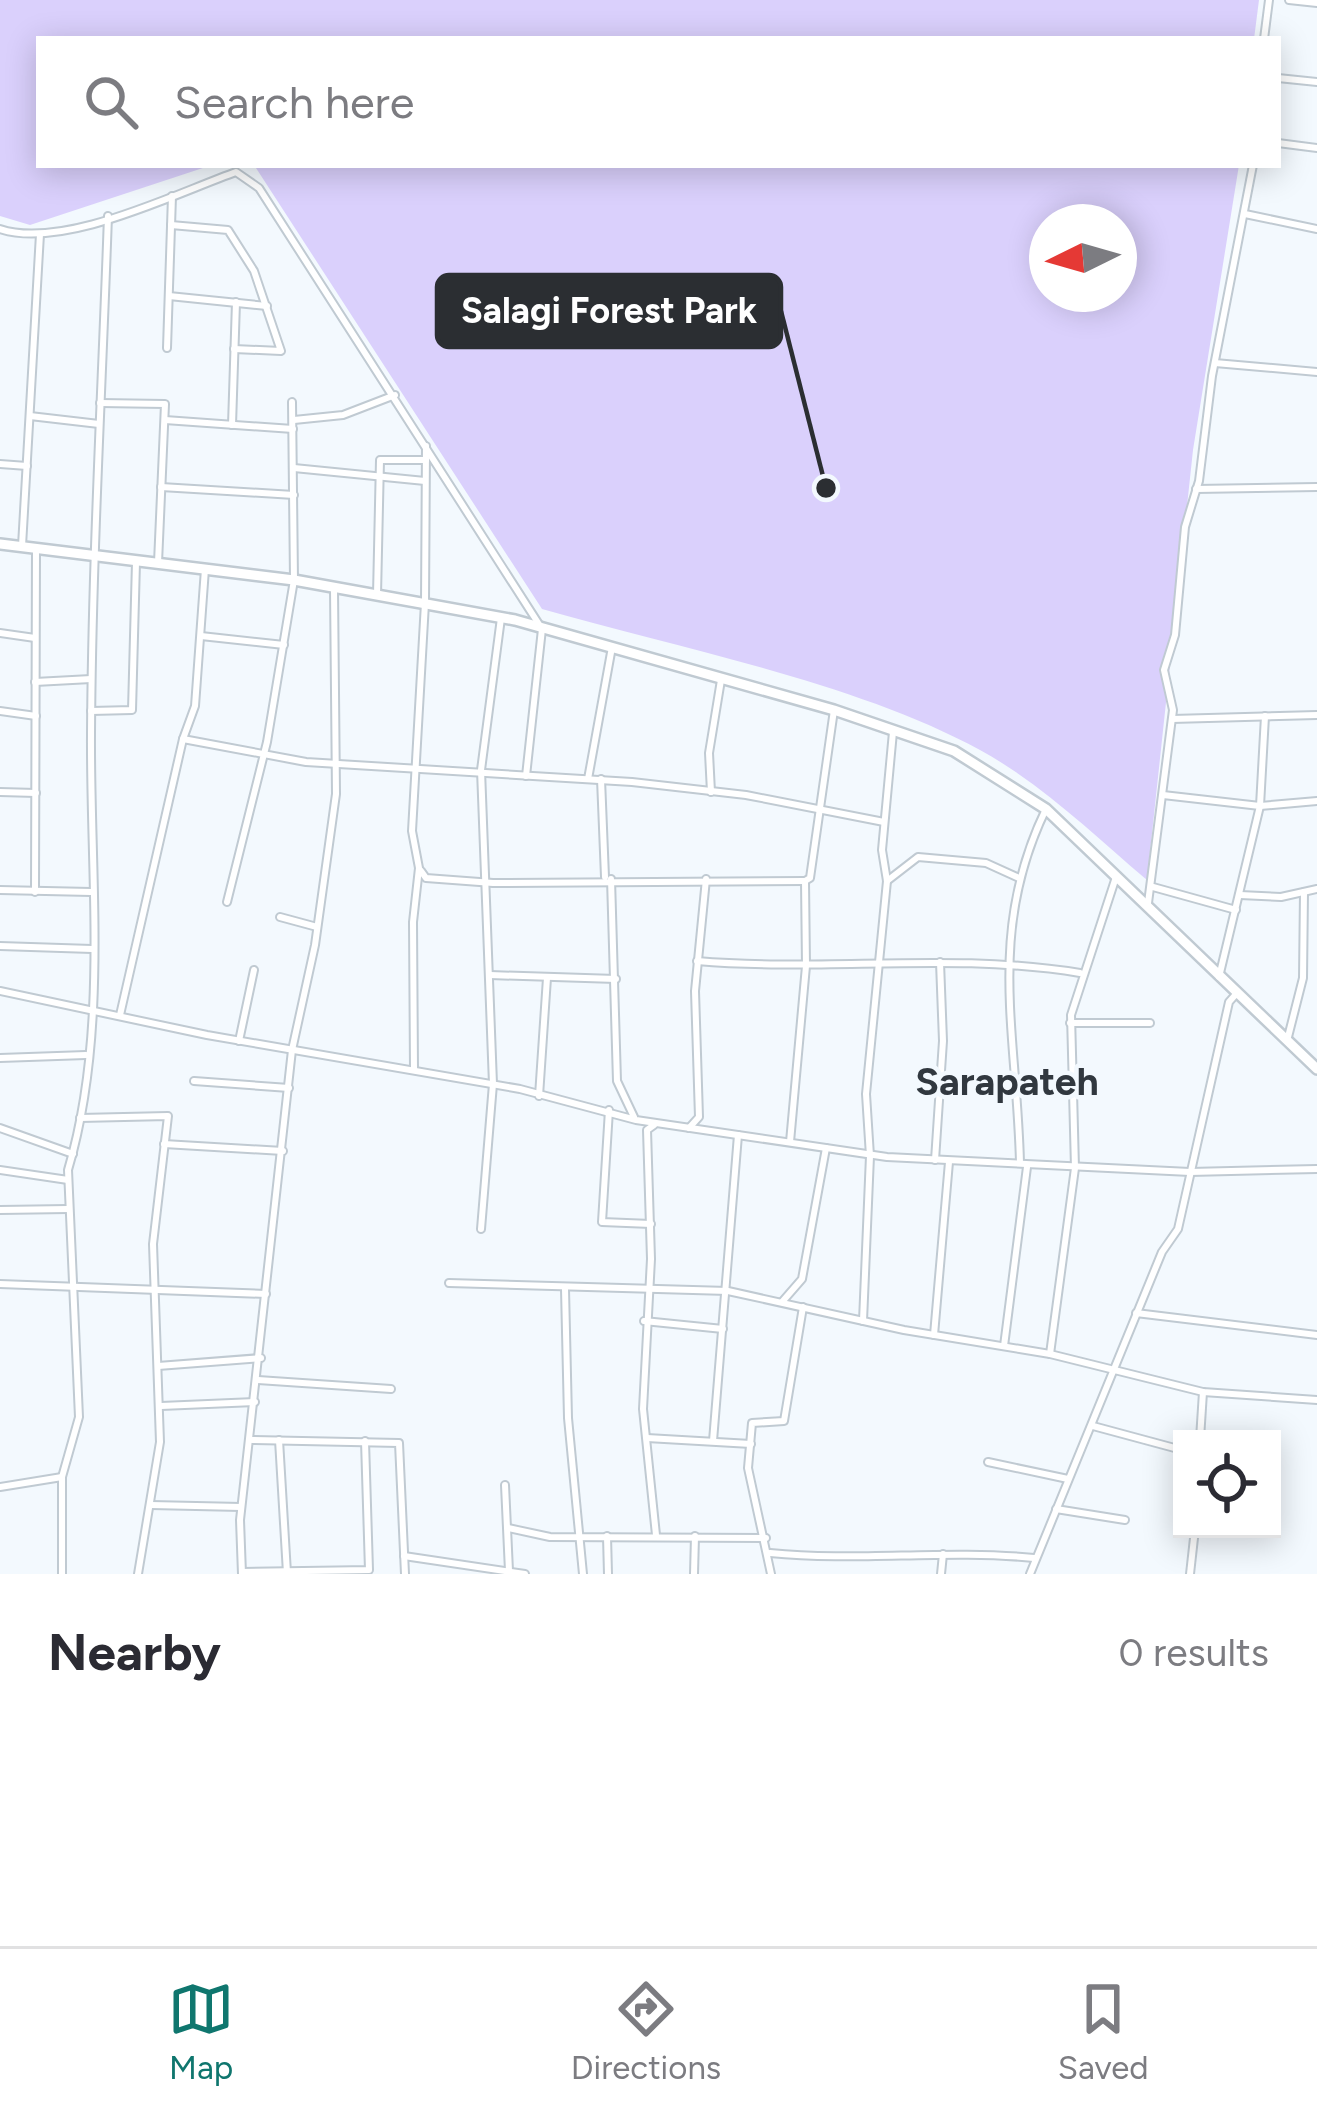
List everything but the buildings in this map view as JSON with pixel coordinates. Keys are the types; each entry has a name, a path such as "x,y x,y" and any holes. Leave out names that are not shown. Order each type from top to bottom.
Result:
{"street":[{"path":"1264,36 1269,0"},
{"path":"1288,0 1317,3"},
{"path":"1281,78 1317,82"},
{"path":"1281,143 1317,148"},
{"path":"1148,903 1172,718 1165,670 1175,635 1185,527 1196,489 1214,364 1253,168"},
{"path":"0,229 40,234 236,172 249,178 395,395 542,628 526,776"},
{"path":"167,349 172,194"},
{"path":"1245,214 1317,229"},
{"path":"62,1574 62,1477 79,1417 68,1180 91,1010 93,555 108,216"},
{"path":"171,226 228,230 254,271 280,351 235,349"},
{"path":"22,546 40,234"},
{"path":"169,296 267,306"},
{"path":"232,425 236,302"},
{"path":"1214,364 1317,372"},
{"path":"165,420 294,424 344,415 395,395"},
{"path":"227,902 262,757 294,580 292,401"},
{"path":"100,403 165,404 158,563"},
{"path":"30,416 100,424"},
{"path":"414,1070 413,922 418,868 412,831 425,603 426,443"},
{"path":"376,595 380,460 426,460"},
{"path":"0,464 27,466"},
{"path":"294,468 425,481"},
{"path":"1196,489 1317,487"},
{"path":"160,488 294,495"},
{"path":"0,544 294,580 501,618 834,710 968,757 1046,808 1317,1070"},
{"path":"35,892 37,548"},
{"path":"91,711 132,710 136,560"},
{"path":"120,1015 182,739 195,706 205,569"},
{"path":"334,587 337,762 318,927 292,1050 242,1508 242,1573 369,1570 364,1441"},
{"path":"481,1229 493,1084 481,770 501,618"},
{"path":"0,633 35,638"},
{"path":"201,636 284,645"},
{"path":"588,779 612,647"},
{"path":"34,682 91,679"},
{"path":"711,792 709,753 721,680"},
{"path":"418,868 426,878 484,882 805,880 810,878 822,808 834,710"},
{"path":"0,711 36,716"},
{"path":"1172,718 1317,715"},
{"path":"1220,977 1260,806 1265,716"},
{"path":"862,1321 866,1094 887,881 884,822 893,732"},
{"path":"182,739 255,751 262,757 601,779 711,792 884,822"},
{"path":"601,779 616,979 617,1081 636,1120"},
{"path":"0,792 36,793"},
{"path":"1163,795 1260,806 1317,801"},
{"path":"1004,1346 1024,1166 1006,966 1019,878 1046,808"},
{"path":"887,881 918,856 986,862 1019,878"},
{"path":"1049,1354 1075,1168 1070,1022 1080,973 1117,874"},
{"path":"689,1128 699,1117 697,961 706,879"},
{"path":"790,1142 806,966 805,880"},
{"path":"1151,886 1236,910"},
{"path":"1240,896 1317,889"},
{"path":"0,890 91,892"},
{"path":"1287,1041 1303,979 1304,892"},
{"path":"280,917 318,927"},
{"path":"0,946 92,949"},
{"path":"697,961 806,966 940,962 1080,973"},
{"path":"935,1160 943,1041 940,962"},
{"path":"239,1041 254,970"},
{"path":"490,975 616,979"},
{"path":"539,1096 547,977"},
{"path":"0,991 239,1041 493,1084 636,1120 826,1148 1024,1166 1190,1172 1317,1169"},
{"path":"1030,1574 1162,1252 1178,1229 1228,1002 1237,993"},
{"path":"1070,1022 1150,1023"},
{"path":"0,1058 87,1054"},
{"path":"194,1081 289,1088"},
{"path":"610,1110 602,1222 651,1224"},
{"path":"80,1118 168,1116 152,1286 161,1406 138,1574"},
{"path":"656,1535 644,1321 651,1224 646,1130 657,1123"},
{"path":"0,1128 73,1154"},
{"path":"713,1441 738,1135"},
{"path":"164,1144 283,1151"},
{"path":"782,1302 802,1279 826,1148"},
{"path":"934,1335 949,1162"},
{"path":"0,1170 68,1180"},
{"path":"0,1210 70,1209"},
{"path":"449,1283 728,1291 862,1321 1049,1354 1203,1392 1317,1400"},
{"path":"0,1284 152,1286 266,1294"},
{"path":"566,1289 568,1418 584,1574"},
{"path":"771,1574 748,1468 752,1423 784,1421 803,1306"},
{"path":"1136,1313 1317,1335"},
{"path":"644,1321 723,1330"},
{"path":"158,1366 261,1358"},
{"path":"258,1380 391,1389"},
{"path":"1201,1430 1203,1392"},
{"path":"161,1406 255,1402"},
{"path":"1091,1426 1173,1448"},
{"path":"647,1438 751,1444"},
{"path":"250,1440 399,1443 405,1574"},
{"path":"280,1440 287,1573"},
{"path":"988,1462 1068,1479"},
{"path":"0,1487 62,1477"},
{"path":"505,1485 510,1573"},
{"path":"151,1505 242,1508"},
{"path":"1056,1509 1125,1520"},
{"path":"508,1528 550,1537 766,1538"},
{"path":"608,1535 608,1574"},
{"path":"694,1574 695,1536"},
{"path":"1190,1574 1194,1538"},
{"path":"770,1553 840,1560 943,1554 1035,1558"},
{"path":"940,1574 943,1554"},
{"path":"404,1556 525,1574"}],"shaded area":[{"path":"0,0 1259,0 1254,36 36,36 36,168 203,168 30,225 0,216"},
{"path":"256,168 1239,168 1193,450 1147,880 1025,778 980,750 878,705 766,669 542,609"}],"place":[{"name":"Salagi Forest Park","path":"826,488"}],"district":[{"name":"Sarapateh","path":"1007,1081"}]}
